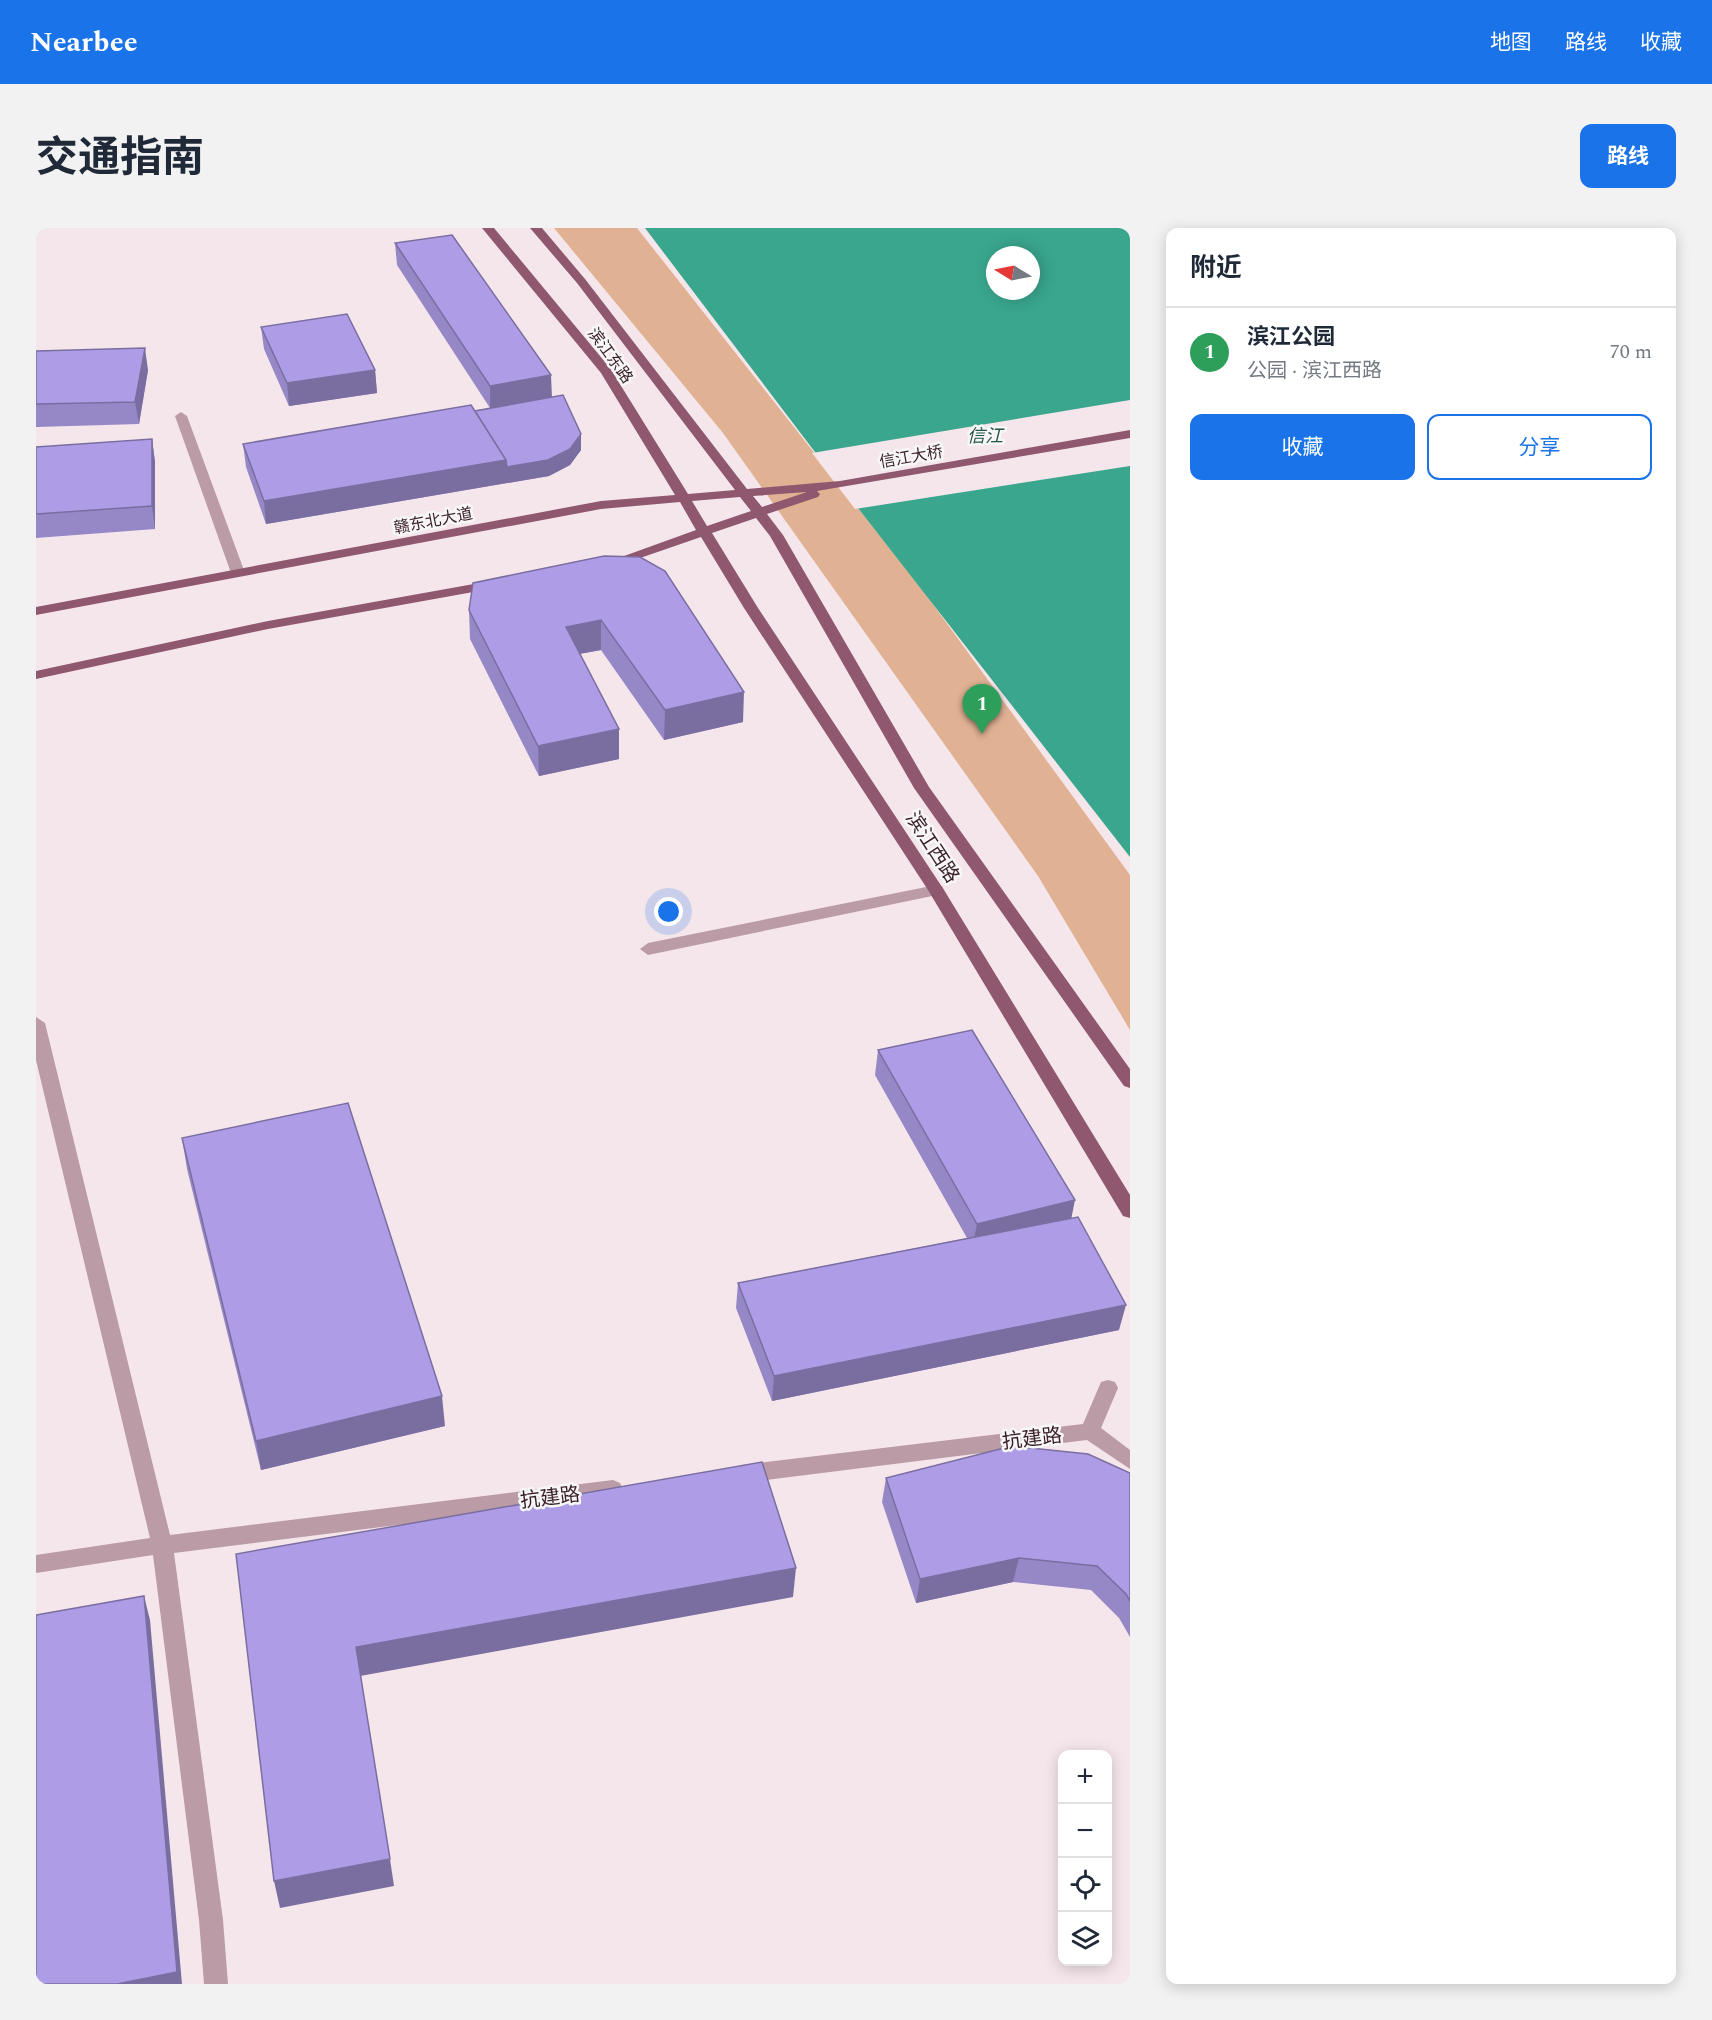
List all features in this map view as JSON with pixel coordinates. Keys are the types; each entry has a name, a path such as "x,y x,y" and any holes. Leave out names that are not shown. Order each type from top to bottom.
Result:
{"main road":[{"name":"滨江东路","path":"488,228 606,371 692,512"},
{"name":"滨江东路","path":"536,228 581,280 751,502"},
{"name":"信江大桥","path":"840,485 1130,434"},
{"name":"赣东北大道","path":"36,611 602,505 683,498 751,502 840,485"},
{"path":"593,567 617,562 705,532 751,502 840,485"},
{"name":"滨江西路","path":"751,502 776,535 922,788 1130,1082"},
{"name":"滨江西路","path":"692,512 936,890 1130,1210"},
{"path":"36,675 268,625 512,581"}],"street":[{"path":"181,416 238,573"},
{"path":"648,949 936,890"},
{"path":"36,1023 162,1545 211,1920 216,1984"},
{"name":"抗建路","path":"721,1476 1090,1431 1108,1388"},
{"path":"1090,1431 1130,1461"},
{"name":"抗建路","path":"36,1564 162,1545 638,1486"}],"shaded area":[{"path":"554,228 637,228 924,592 1130,875 1130,1030 1038,876 723,433"}],"water":[{"name":"信江","path":"645,228 1130,228 1130,857 840,485"}],"pier":[{"path":"1130,400 1130,466 855,509 812,453"}],"building":[{"path":"452,235 551,375 490,386 395,243"},
{"path":"347,314 375,370 287,383 261,327"},
{"path":"145,348 135,402 36,404 36,351"},
{"path":"563,395 581,434 570,449 548,460 507,467 506,460 475,411"},
{"path":"471,405 506,460 264,501 243,444"},
{"path":"152,439 152,506 36,514 36,447"},
{"path":"604,556 640,557 665,571 744,692 665,710 601,620 566,627 619,729 538,746 469,610 473,583"},
{"path":"972,1030 1075,1200 977,1224 878,1050"},
{"path":"348,1103 442,1396 256,1441 182,1138"},
{"path":"1078,1217 1126,1305 774,1376 738,1283"},
{"path":"1012,1446 1088,1454 1130,1473 1130,1601 1126,1594 1097,1566 1019,1558 920,1579 886,1478"},
{"path":"762,1462 796,1568 356,1647 390,1859 274,1881 236,1554"},
{"path":"144,1596 177,1972 117,1984 36,1984 36,1615"}],"place":[{"name":"滨江公园","path":"982,734"}]}
